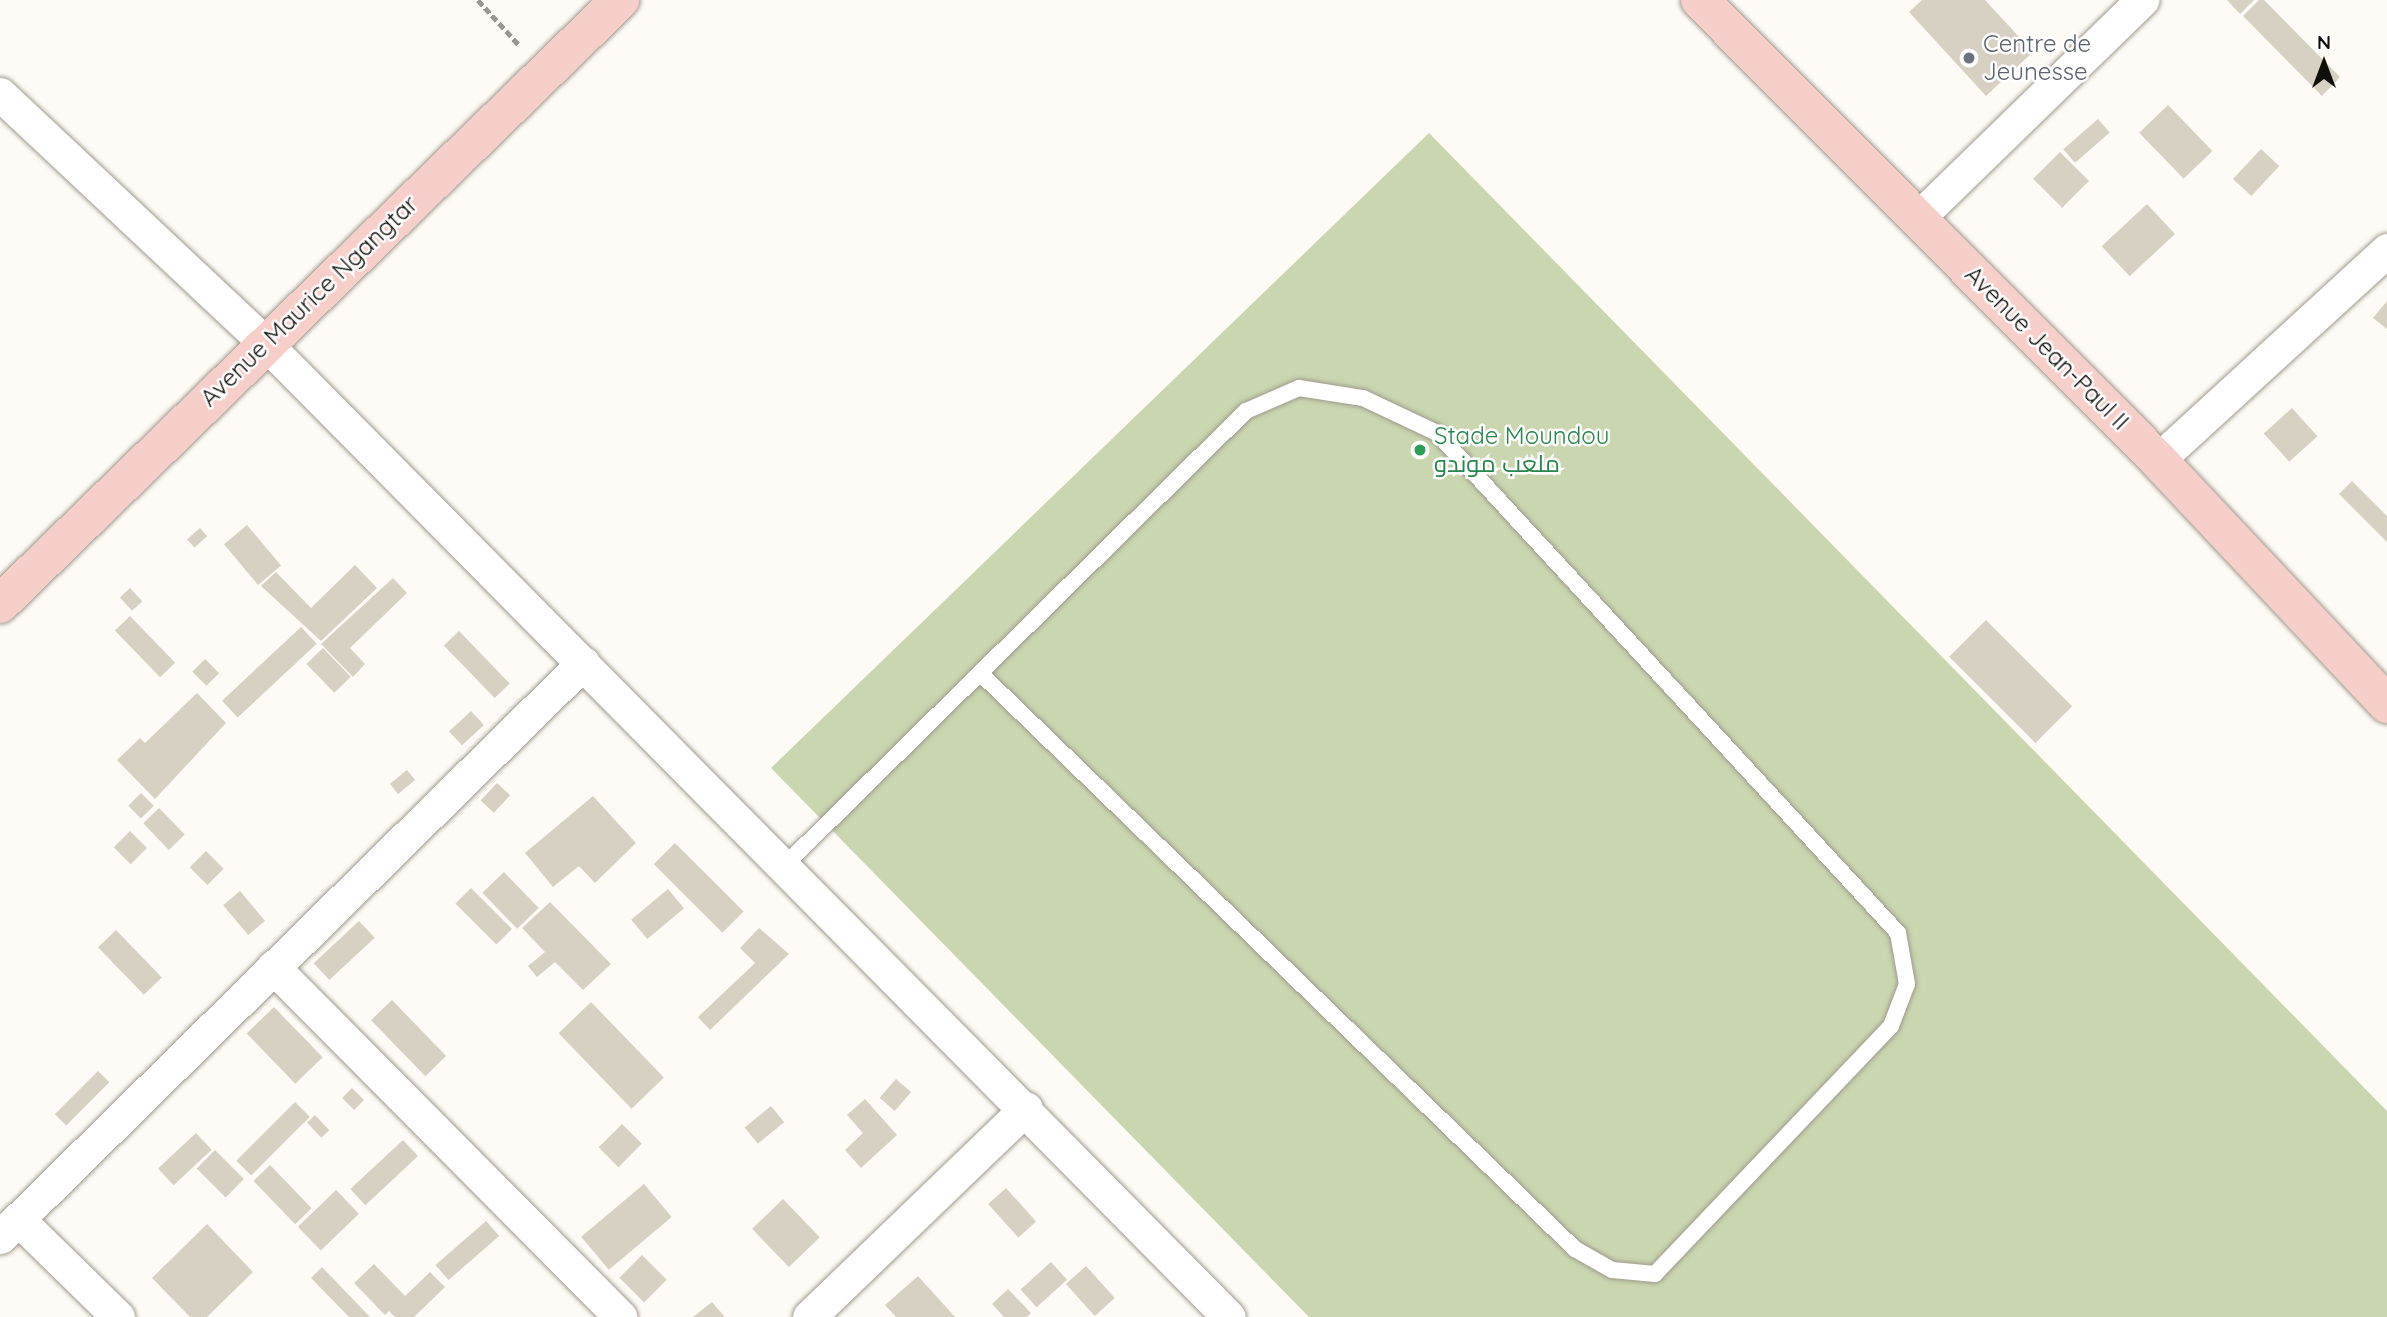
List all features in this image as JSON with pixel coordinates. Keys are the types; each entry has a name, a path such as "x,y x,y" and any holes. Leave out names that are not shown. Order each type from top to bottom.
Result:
{"street":[{"name":"Avenue Maurice Ngangtar","path":"0,604 620,0"},
{"name":"Avenue Jean-Paul II","path":"1700,0 2158,460 2387,704"},
{"path":"1918,218 2142,0"},
{"path":"0,94 265,343 1026,1108 1229,1317"},
{"path":"2158,460 2387,250"},
{"path":"118,1317 9,1228 583,663"},
{"path":"273,967 620,1317"},
{"path":"809,1317 1026,1108"}],"lane":[{"path":"785,865 982,675 1245,411 1299,388 1363,398 1437,433 1898,933 1906,984 1891,1026 1655,1274 1612,1270 1575,1249 982,675"}],"path":[{"path":"478,0 545,72"}],"green space":[{"name":"Stade Moundou ملعب موندو","path":"1429,133 2387,1111 2387,1317 1309,1317 771,768"}],"building":[{"path":"1922,0 1985,0 2033,52 1986,96 1909,12"},
{"path":"2227,0 2254,0 2240,14"},
{"path":"2259,0 2264,0 2340,77 2322,96 2243,16"},
{"path":"2168,105 2212,151 2184,179 2139,133"},
{"path":"2098,119 2110,133 2075,163 2063,149"},
{"path":"2261,149 2279,166 2251,196 2233,179"},
{"path":"2060,152 2089,181 2062,208 2033,179"},
{"path":"2147,204 2175,234 2130,276 2102,246"},
{"path":"2387,301 2387,329 2373,318"},
{"path":"2292,408 2317,436 2289,462 2264,433"},
{"path":"2352,481 2387,516 2387,542 2339,494"},
{"path":"247,525 281,566 258,585 224,544"},
{"path":"200,528 207,536 194,547 187,539"},
{"path":"355,565 377,588 321,641 261,586 276,572 311,608"},
{"path":"393,578 407,593 350,648 365,664 353,677 321,644"},
{"path":"130,588 142,601 132,611 120,598"},
{"path":"130,616 175,663 160,677 115,631"},
{"path":"1986,620 2072,706 2035,743 1949,657"},
{"path":"301,627 317,644 238,717 222,701"},
{"path":"459,631 510,684 495,698 444,646"},
{"path":"323,648 351,677 334,693 306,664"},
{"path":"205,659 219,673 206,686 192,672"},
{"path":"197,693 226,723 155,799 117,760 140,738 145,743"},
{"path":"471,711 484,725 462,745 449,731"},
{"path":"407,770 415,780 398,794 390,784"},
{"path":"497,783 510,795 494,813 481,801"},
{"path":"141,793 154,806 141,818 128,806"},
{"path":"593,796 636,843 595,883 579,866 553,887 525,853"},
{"path":"159,808 185,835 169,850 143,823"},
{"path":"130,831 147,848 131,864 114,847"},
{"path":"675,843 744,912 722,933 654,864"},
{"path":"206,851 224,869 207,885 190,867"},
{"path":"504,872 539,908 517,929 482,893"},
{"path":"471,888 512,929 496,945 455,904"},
{"path":"668,889 684,908 647,939 631,920"},
{"path":"240,891 265,921 248,935 223,905"},
{"path":"550,902 611,964 583,990 555,962 537,977 528,966 545,952 522,928"},
{"path":"359,921 375,938 329,980 314,963"},
{"path":"759,928 789,954 710,1030 698,1017 755,963 740,948"},
{"path":"116,930 162,977 144,995 98,947"},
{"path":"392,1000 446,1056 425,1076 371,1020"},
{"path":"591,1002 664,1078 632,1109 559,1033"},
{"path":"274,1007 323,1057 295,1084 247,1033"},
{"path":"98,1071 109,1082 66,1125 55,1114"},
{"path":"896,1079 911,1092 895,1111 880,1098"},
{"path":"352,1088 364,1100 354,1110 342,1098"},
{"path":"865,1099 897,1135 861,1168 845,1150 863,1133 847,1115"},
{"path":"295,1102 310,1117 251,1176 236,1161"},
{"path":"771,1106 784,1122 758,1144 745,1127"},
{"path":"315,1115 329,1130 321,1138 307,1123"},
{"path":"622,1124 642,1144 618,1167 599,1147"},
{"path":"196,1133 212,1150 174,1185 158,1168"},
{"path":"403,1140 418,1156 365,1205 350,1189"},
{"path":"215,1150 244,1179 226,1197 197,1168"},
{"path":"270,1165 312,1208 295,1224 253,1181"},
{"path":"644,1184 672,1217 609,1270 581,1237"},
{"path":"1006,1188 1036,1221 1018,1238 988,1204"},
{"path":"336,1190 359,1214 321,1251 298,1227"},
{"path":"783,1199 820,1237 789,1267 752,1229"},
{"path":"486,1221 499,1236 449,1280 435,1265"},
{"path":"207,1224 253,1272 207,1317 190,1317 152,1278"},
{"path":"642,1255 667,1280 644,1302 619,1278"},
{"path":"1051,1262 1067,1280 1037,1307 1021,1289"},
{"path":"374,1264 405,1296 430,1272 445,1287 414,1317 395,1317 389,1311 385,1315 354,1283"},
{"path":"1086,1266 1115,1298 1095,1316 1066,1284"},
{"path":"322,1267 370,1317 349,1317 311,1278"},
{"path":"918,1276 955,1317 896,1317 885,1305"},
{"path":"1008,1289 1031,1313 1027,1317 1004,1317 992,1304"},
{"path":"712,1302 725,1317 693,1317"}],"place":[{"name":"Centre de Jeunesse","path":"1969,58"},
{"name":"Stade Moundou ملعب موندو","path":"1420,450"}]}
